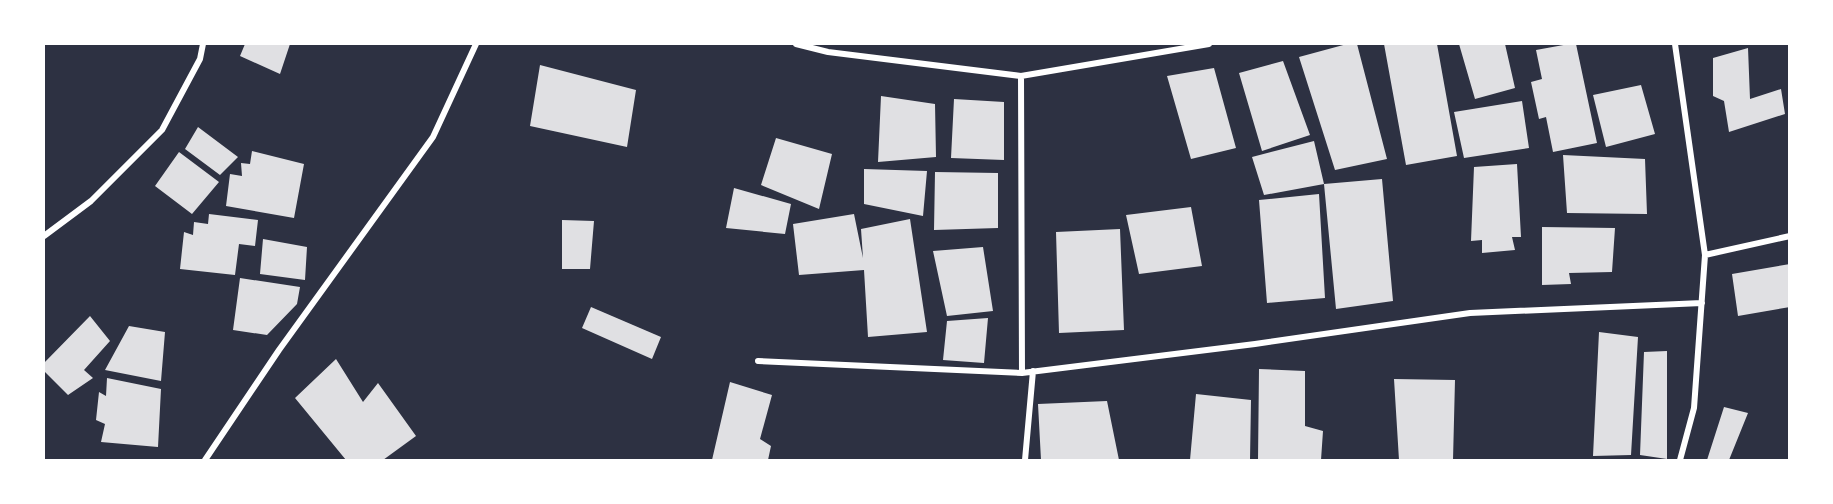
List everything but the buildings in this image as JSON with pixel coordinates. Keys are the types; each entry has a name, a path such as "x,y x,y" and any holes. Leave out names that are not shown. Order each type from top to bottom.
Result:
{"street":[{"path":"44,236 91,201 162,130 200,59 203,44"},
{"path":"205,460 279,350 434,137 476,44"},
{"path":"796,44 828,52 1021,76 1209,44"},
{"path":"1675,44 1705,255 1694,408 1680,460"},
{"path":"1021,76 1022,373"},
{"path":"1705,255 1790,236"},
{"path":"758,361 1022,373 1470,314 1702,303"},
{"path":"1025,460 1033,371"}]}
